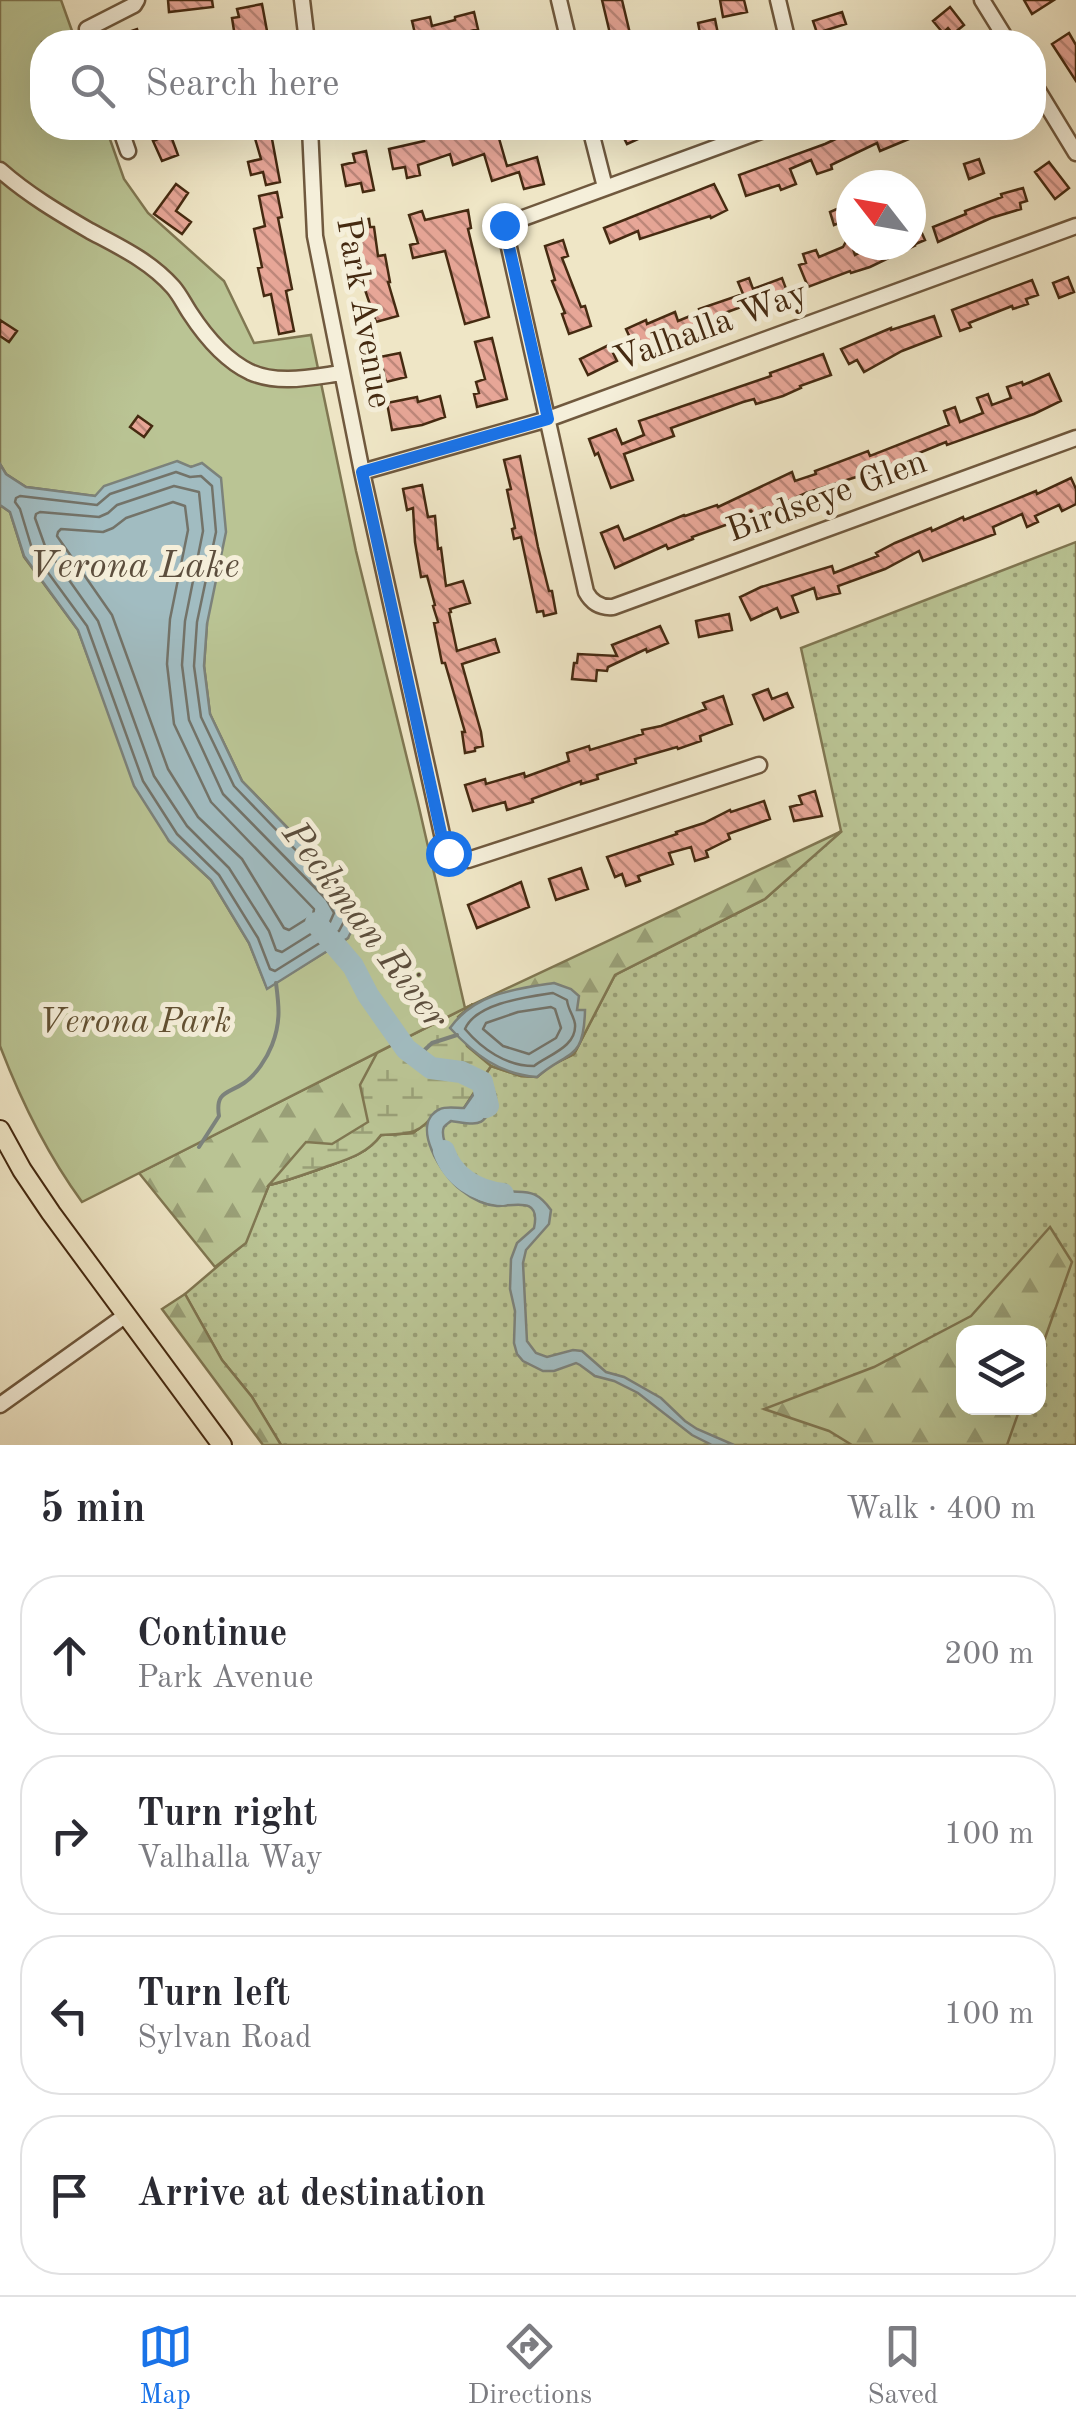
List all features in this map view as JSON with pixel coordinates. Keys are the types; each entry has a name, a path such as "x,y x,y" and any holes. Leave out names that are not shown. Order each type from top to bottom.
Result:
{"main road":[{"path":"2,1137 51,1213 222,1445"}],"street":[{"path":"86,30 137,0"},
{"path":"302,0 306,30"},
{"path":"559,0 566,30"},
{"path":"778,0 785,30"},
{"path":"982,0 998,30"},
{"path":"1046,104 1076,153"},
{"path":"124,140 128,152"},
{"name":"Park Avenue","path":"311,140 315,236 362,472 445,848 453,857 468,860 760,764"},
{"path":"593,140 605,187"},
{"path":"548,419 504,225 736,140"},
{"path":"0,170 47,206 149,264 177,291 208,338 246,370 279,380 342,373"},
{"name":"Valhalla Way","path":"362,472 548,419 1076,226"},
{"name":"Birdseye Glen","path":"548,419 586,592 598,605 613,607 1076,438"},
{"path":"0,1404 126,1315"}],"green space":[{"name":"Verona Park","path":"0,0 61,0 72,30 30,30 30,140 110,140 124,179 148,213 224,281 254,343 311,335 356,551 465,1008 82,1202 36,1127 0,1046 0,505 10,512 24,557 78,630 106,706 169,841 211,880 249,943 267,988 348,938 344,886 242,781 210,714 204,666 207,624 191,467 95,496 26,487 6,474 0,464"},
{"path":"1076,542 1076,1445 281,1445 252,1397 222,1360 185,1294 245,1243 269,1185 352,1157 381,1135 413,1133 491,1066 537,1077 574,1054 615,975 765,899 841,831 801,648"},
{"path":"842,831 765,899 615,975 574,1054 537,1077 491,1066 464,1108 430,1120 413,1133 381,1135 352,1157 269,1185 246,1243 215,1267 139,1173 465,1008"},
{"path":"473,1004 458,1017 467,1046 491,1066 464,1108 436,1112 413,1132 381,1135 352,1157 269,1185 306,1142 332,1144 368,1122 360,1085 377,1053"},
{"path":"1050,1227 1072,1262 1046,1335 1046,1325 956,1325 956,1415 1018,1415 1007,1445 852,1445 829,1431 764,1409 874,1367 971,1316"},
{"path":"185,1294 222,1360 252,1397 281,1445 263,1445 162,1309"}],"water":[{"name":"Verona Lake","path":"177,461 191,467 202,463 221,478 226,532 207,624 204,666 210,714 242,781 344,886 361,912 348,938 267,989 249,943 211,880 169,841 134,786 78,630 24,556 10,512 0,505 0,464 6,474 26,487 95,496 104,486"},
{"path":"554,983 579,996 577,1010 585,1010 582,1038 573,1052 537,1077 489,1062 450,1028 484,1000"},
{"path":"485,1078 496,1098 488,1115 475,1123 451,1121 444,1127 444,1139 466,1183 528,1192 551,1210 549,1224 526,1250 523,1263 527,1341 536,1353 547,1357 582,1351 606,1372 624,1377 661,1398 697,1429 734,1445 712,1445 692,1435 638,1393 595,1376 576,1363 543,1371 517,1354 511,1259 517,1243 534,1228 534,1211 525,1205 487,1204 465,1193 438,1163 428,1138 431,1116 442,1108 464,1108"}],"building":[{"path":"168,0 212,0 213,7 169,12"},
{"path":"602,0 622,0 629,30 609,30"},
{"path":"720,0 744,0 747,12 723,17"},
{"path":"1024,0 1054,0 1032,14"},
{"path":"262,4 267,30 234,30 232,18 239,17 237,9"},
{"path":"950,7 964,25 958,30 940,30 933,21"},
{"path":"474,12 478,29 414,30 412,21 430,17 432,26"},
{"path":"842,12 846,24 816,30 813,21"},
{"path":"715,19 717,30 699,30 698,23"},
{"path":"1069,33 1076,45 1076,81 1052,44"},
{"path":"172,140 178,155 162,161 153,141"},
{"path":"255,140 272,140 280,182 266,185 263,172 251,175 248,162 261,159"},
{"path":"499,140 507,166 537,157 544,184 524,189 519,172 492,181 484,154 453,165 450,154 418,165 420,175 407,178 405,167 393,169 389,149 424,141"},
{"path":"834,140 906,140 880,151 877,143 817,174 811,160 790,169 796,184 746,196 739,175"},
{"path":"366,151 374,190 363,192 361,183 346,186 342,165 355,162 353,154"},
{"path":"979,159 984,173 969,179 964,164"},
{"path":"1049,162 1069,188 1055,199 1035,172"},
{"path":"176,184 188,193 176,211 191,222 182,234 154,214"},
{"path":"714,184 727,210 640,239 638,231 610,243 604,228"},
{"path":"1023,188 1027,201 1020,203 1021,209 938,242 933,227 1002,197 1001,194"},
{"path":"277,192 292,289 286,291 294,331 279,334 271,294 264,296 254,229 265,226 259,196"},
{"path":"468,210 468,229 489,317 465,324 445,251 413,258 410,245 418,243 409,215 422,211 425,220"},
{"path":"369,219 378,256 385,255 398,316 376,322 364,287 354,221"},
{"path":"563,240 568,256 562,258 591,326 569,334 545,246"},
{"path":"816,250 819,257 836,250 836,260 885,260 808,287 799,265 806,263 803,254"},
{"path":"1068,277 1074,292 1059,298 1053,283"},
{"path":"749,278 753,289 782,278 788,294 722,314 724,317 637,353 626,329 675,312 678,321 700,312 699,309 743,294 738,282"},
{"path":"1032,280 1038,295 1026,299 1028,304 1013,309 1012,306 969,323 971,327 960,331 952,310"},
{"path":"934,316 941,336 864,372 857,360 849,364 841,349 891,328"},
{"path":"0,320 17,331 9,342 0,336"},
{"path":"492,338 507,399 477,407 476,382 485,379 475,342"},
{"path":"609,345 617,361 588,375 580,359"},
{"path":"400,353 406,377 386,382 380,357"},
{"path":"823,354 831,375 783,396 756,404 754,399 743,402 671,428 674,436 624,454 633,480 611,488 589,439 616,429 622,444 644,435 639,421"},
{"path":"1049,374 1061,401 1034,414 947,445 946,442 766,511 765,508 615,568 601,533 618,526 624,540 684,515 718,507 792,472 795,481 868,451 870,456 949,425 944,411 955,407 960,422 983,413 977,398 988,394 992,405 1011,398 1007,387"},
{"path":"440,396 445,417 392,430 387,403 417,397 418,402"},
{"path":"138,416 152,426 144,437 130,427"},
{"path":"520,456 556,613 544,616 543,611 537,612 521,537 514,539 512,529 515,528 507,490 511,489 504,460"},
{"path":"1071,478 1076,504 1062,511 1059,505 1035,516 1038,522 1027,527 1022,514 993,527 995,534 923,561 919,551 885,569 838,586 840,593 817,599 814,588 792,596 798,612 781,618 777,608 751,620 740,597 832,566 834,573 878,556 876,553 931,528 932,531 963,517 964,520 1036,491 1037,494"},
{"path":"422,485 428,517 435,516 446,586 463,581 470,603 450,609 457,651 495,639 499,652 462,664 483,746 465,753 465,732 442,663 434,623 438,622 435,605 427,576 421,577 413,508 407,510 403,489"},
{"path":"729,614 732,630 699,637 696,621"},
{"path":"660,626 668,643 647,652 646,649 607,671 597,670 596,681 572,679 578,654 617,656 612,645"},
{"path":"768,689 772,699 787,693 793,707 764,720 753,695"},
{"path":"723,696 732,724 700,736 701,741 635,759 636,763 597,775 598,779 581,781 507,810 505,802 473,811 465,785 485,779 486,784 524,773 525,777 569,761 567,753 643,734 642,730 706,709 703,703"},
{"path":"815,791 822,816 794,821 790,807 802,804 799,796"},
{"path":"764,801 770,819 728,834 730,839 706,851 708,857 695,861 691,847 669,853 673,864 638,876 640,881 626,886 622,874 615,877 607,857"},
{"path":"581,868 588,889 556,900 549,879"},
{"path":"521,882 529,907 477,928 468,905"}],"waterway":[{"name":"Peckman River","path":"316,923 353,966 406,1049 431,1068 461,1072 482,1082 486,1107"},
{"path":"199,1147 219,1116 221,1097 253,1076 270,1050 278,1021 276,983"},
{"path":"417,1057 432,1043 457,1035"},
{"name":"Peckman River","path":"444,1151 453,1168 467,1181 503,1194"}],"route":[{"path":"448,853 362,472 548,419 504,225"}]}
